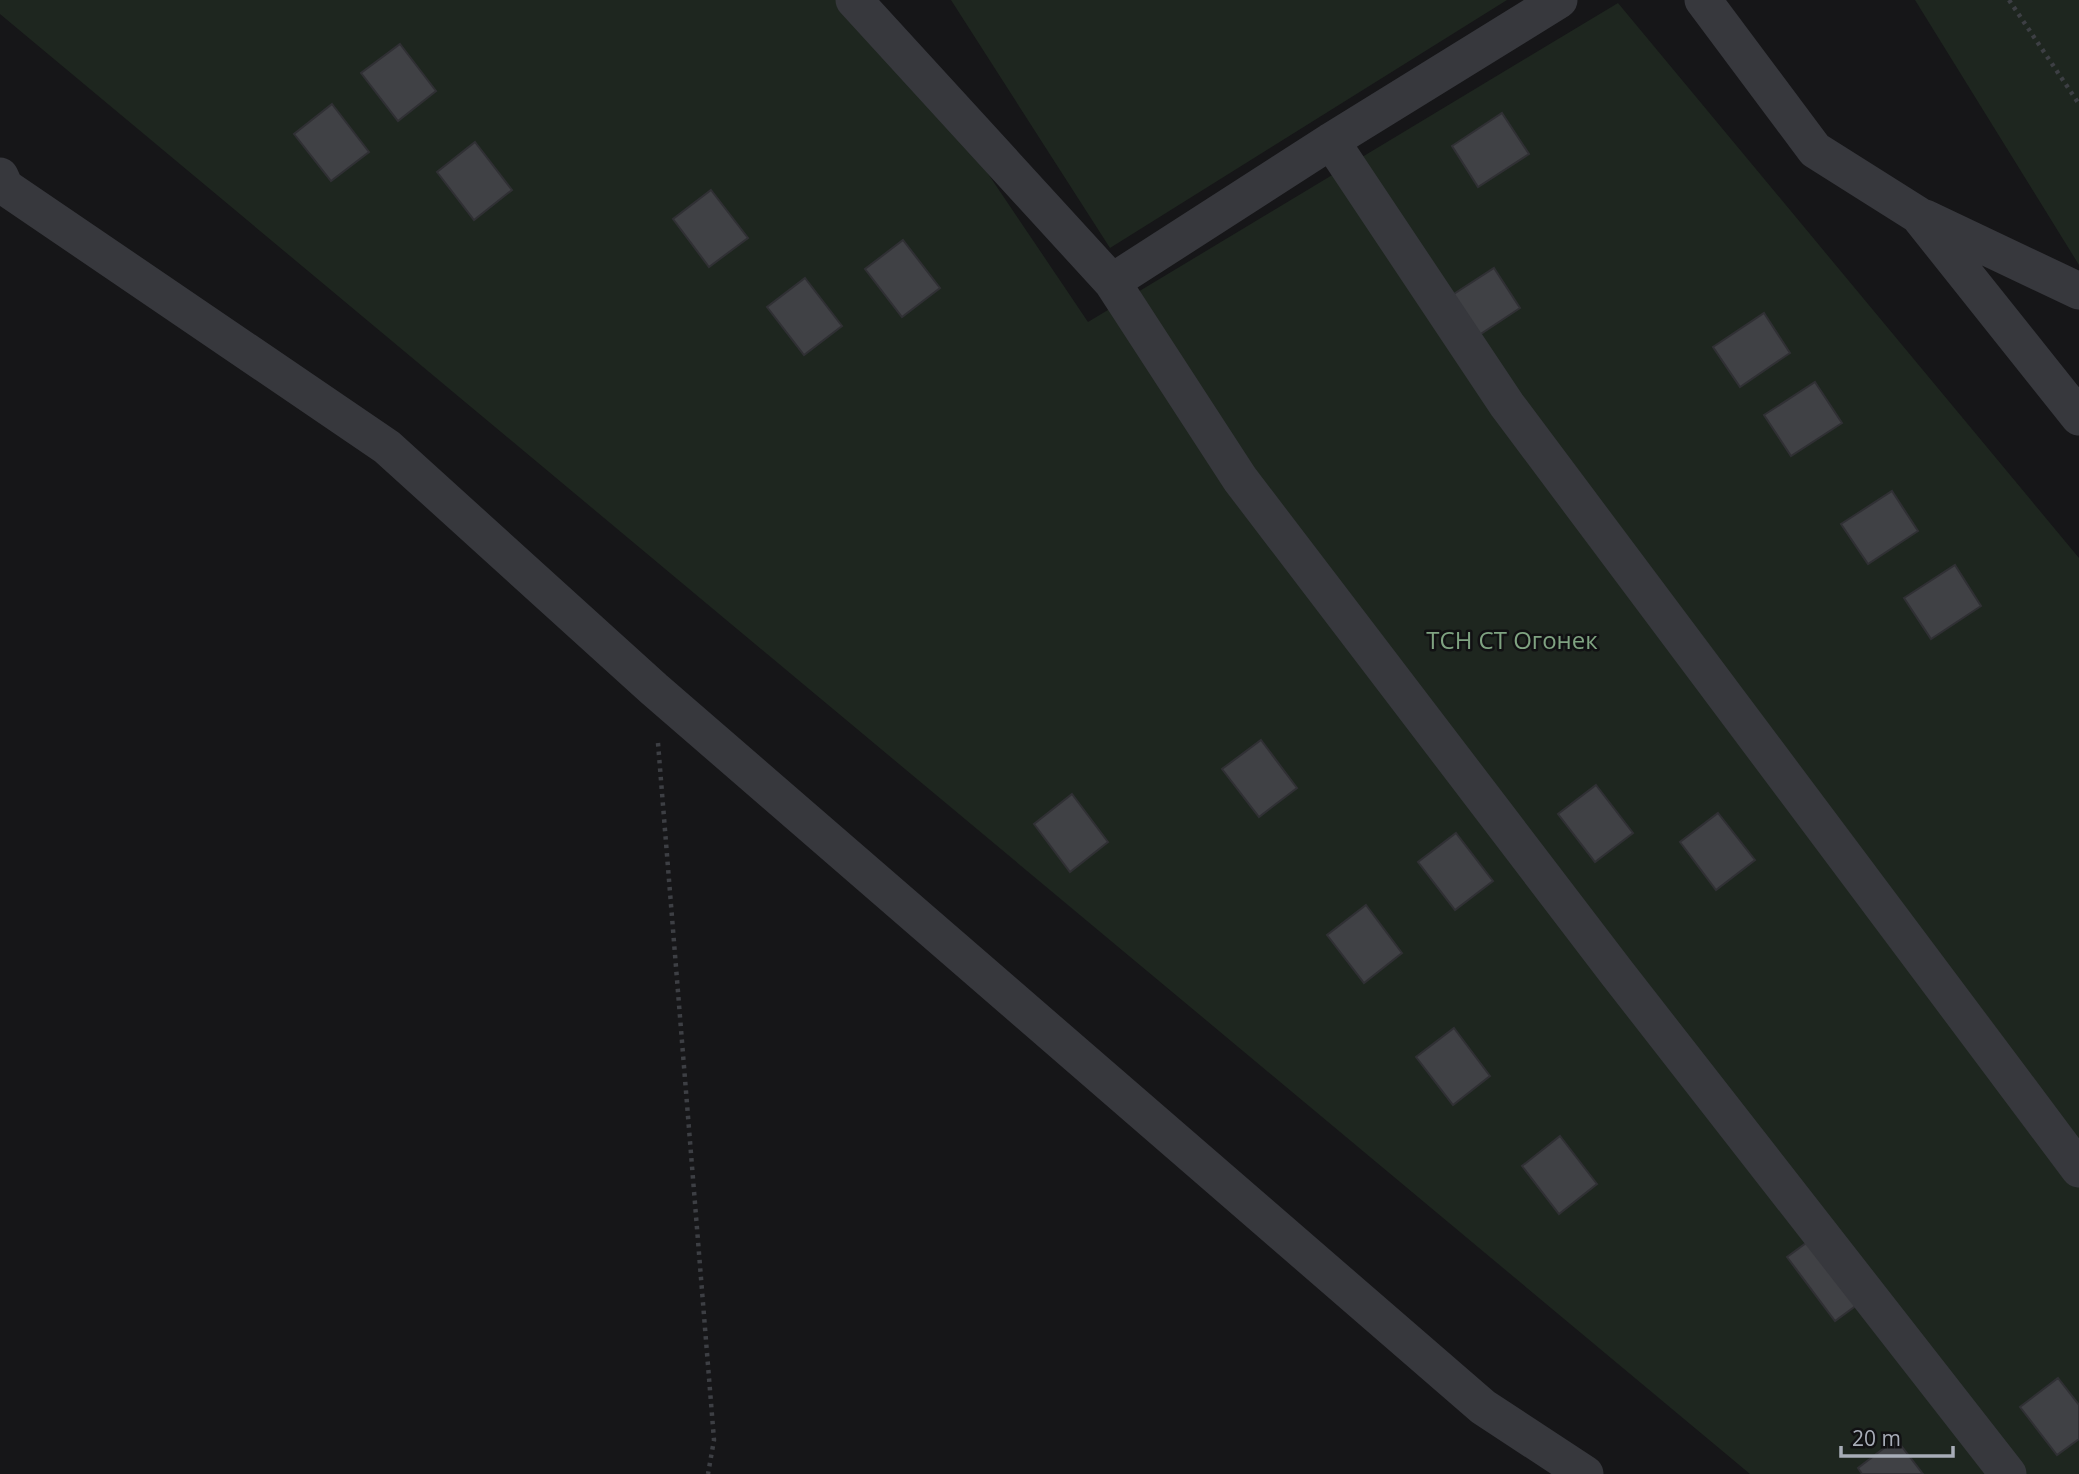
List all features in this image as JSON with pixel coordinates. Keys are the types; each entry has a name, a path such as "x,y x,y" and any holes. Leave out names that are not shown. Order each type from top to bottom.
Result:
{"street":[{"path":"854,0 1112,282 1240,479 1634,995 2008,1474"},
{"path":"1112,282 1331,141 1559,0"},
{"path":"1703,0 1815,150 1918,215 2079,291"},
{"path":"1331,141 1507,405 2079,1169"},
{"path":"0,176 5,187 387,447 654,689 1483,1407 1585,1474"},
{"path":"1918,215 2079,417"}],"path":[{"path":"2009,0 2079,104"},
{"path":"654,689 714,1440 708,1474"}],"green space":[{"name":"ТСН СТ Огонек","path":"0,0 871,0 1088,322 1618,3 2079,558 2079,1474 1750,1474 0,14"},
{"path":"951,0 1507,0 1110,248"},
{"path":"1915,0 2079,0 2079,265"}],"building":[{"path":"400,44 436,91 398,121 361,73"},
{"path":"332,104 369,152 331,181 294,134"},
{"path":"1502,113 1529,154 1478,187 1452,146"},
{"path":"475,142 512,190 474,220 437,172"},
{"path":"711,190 748,238 709,267 673,219"},
{"path":"903,240 940,288 902,317 865,269"},
{"path":"1494,268 1520,308 1470,341 1443,301"},
{"path":"805,278 842,326 804,355 767,307"},
{"path":"1764,313 1790,353 1740,387 1713,347"},
{"path":"1815,382 1842,423 1791,456 1764,415"},
{"path":"1892,491 1918,531 1868,564 1841,524"},
{"path":"1955,565 1981,606 1931,639 1904,598"},
{"path":"1261,740 1297,788 1259,817 1222,769"},
{"path":"1596,785 1633,833 1595,862 1558,814"},
{"path":"1072,794 1108,842 1070,872 1034,824"},
{"path":"1718,813 1755,860 1716,890 1680,842"},
{"path":"1456,833 1493,881 1455,910 1418,862"},
{"path":"1366,905 1402,953 1364,983 1327,935"},
{"path":"1454,1028 1490,1076 1453,1105 1416,1057"},
{"path":"1560,1136 1597,1184 1559,1214 1522,1166"},
{"path":"1813,1238 1861,1302 1835,1321 1787,1257"},
{"path":"2058,1378 2079,1405 2079,1439 2057,1455 2020,1407"},
{"path":"1896,1439 1923,1474 1862,1474 1858,1468"}]}
